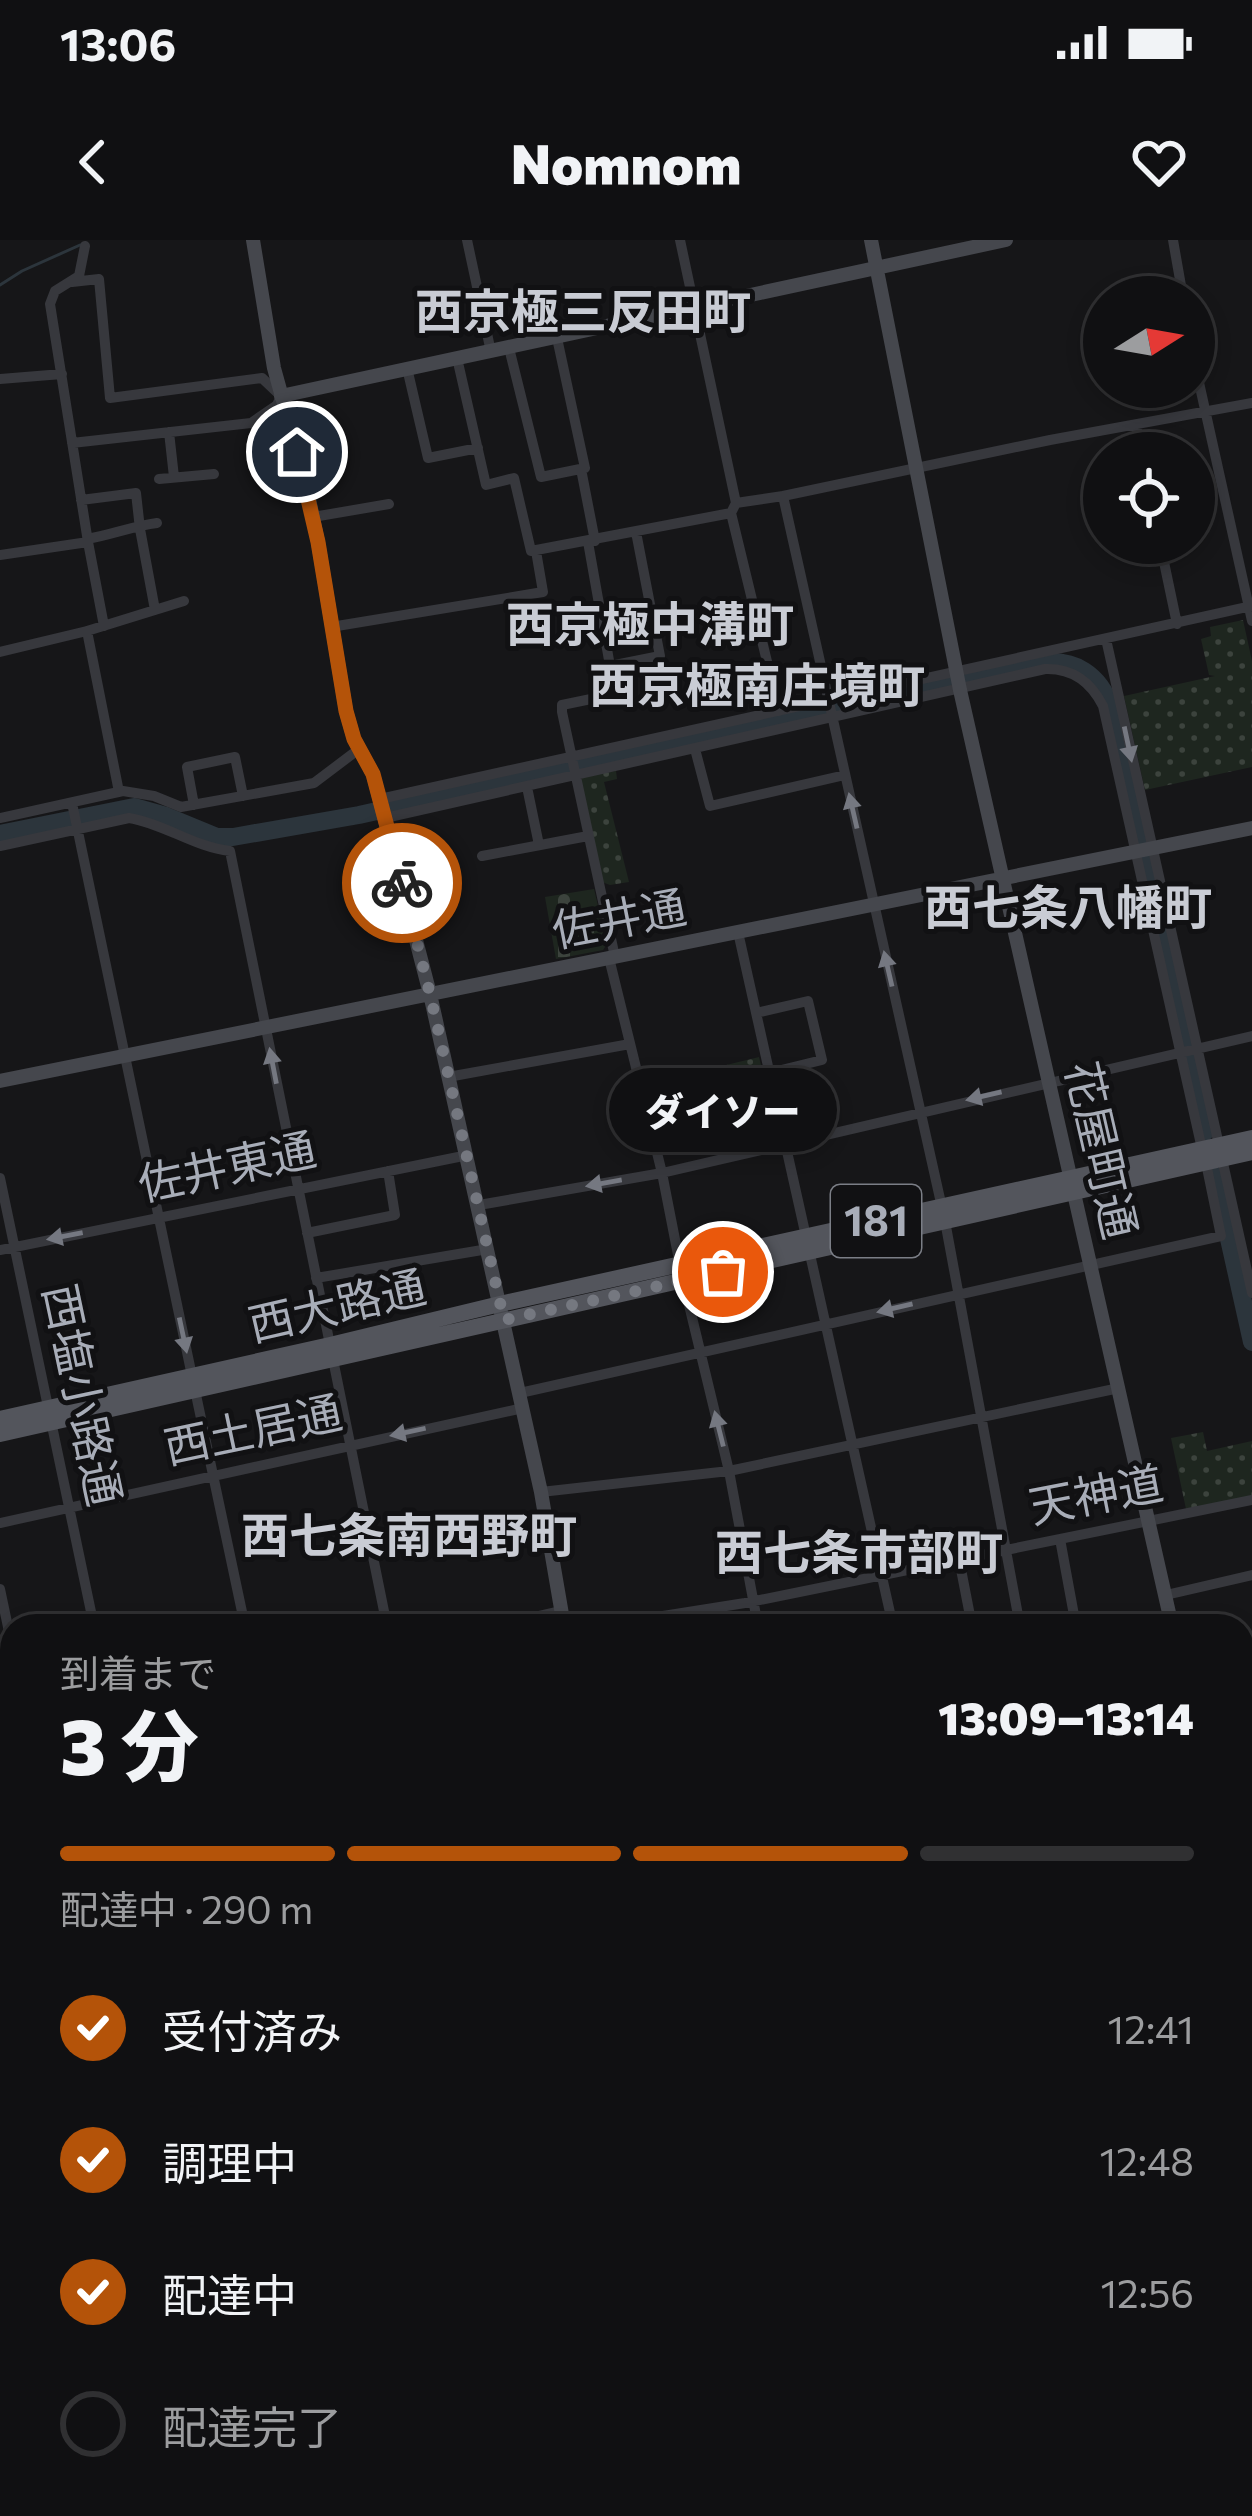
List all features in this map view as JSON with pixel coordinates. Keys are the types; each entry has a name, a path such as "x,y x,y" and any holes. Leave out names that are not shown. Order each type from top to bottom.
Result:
{"main road":[{"name":"西大路通","path":"1212,1154 1252,1138"},
{"name":"西大路通","path":"0,1419 49,1415 1072,1183 1212,1154 1252,1152"},
{"name":"西大路通","path":"0,1434 49,1415"}],"street":[{"path":"253,240 269,345 313,517 346,711 373,774 430,994 541,1492 561,1614"},
{"path":"467,240 491,352"},
{"path":"680,240 778,711"},
{"name":"花屋町通","path":"871,240 958,681 1170,1614"},
{"path":"281,396 1006,240"},
{"path":"1172,240 1179,276"},
{"path":"85,247 79,276 56,291 50,304 104,626"},
{"path":"72,282 99,279 110,398 262,378 281,396"},
{"path":"509,348 541,477 586,468 557,338"},
{"path":"457,358 486,484 514,478 531,551 916,468 1252,403"},
{"path":"407,368 428,458 478,448"},
{"path":"0,379 62,374"},
{"path":"72,443 251,423 277,405 281,396"},
{"path":"382,807 526,787 833,718 1106,639 1251,611 1204,408"},
{"path":"1136,425 1138,432"},
{"path":"169,432 174,477"},
{"path":"581,469 615,694 562,705 630,1043 729,1471 756,1614"},
{"path":"159,479 214,474"},
{"path":"81,500 136,493 155,610"},
{"path":"784,496 943,1214 1018,1614"},
{"path":"313,517 389,504"},
{"path":"0,555 157,523"},
{"path":"610,666 660,656 636,532"},
{"path":"332,627 543,592 536,550"},
{"path":"1164,564 1177,624"},
{"path":"0,652 184,601"},
{"path":"87,631 119,792"},
{"path":"1106,639 1180,1053 1252,1293"},
{"path":"382,807 571,757 830,700 1055,669 1073,674 1092,688 1103,706 1196,1049 1212,1154"},
{"path":"0,818 119,792 137,792 181,807 314,783 359,749"},
{"path":"695,749 710,806 845,775"},
{"path":"194,805 187,767 235,758 243,796"},
{"path":"526,787 539,845"},
{"path":"72,803 242,1614"},
{"path":"0,846 129,818 147,821 210,849 230,851 385,1614"},
{"name":"佐井通","path":"0,1081 1252,828"},
{"path":"482,856 588,836"},
{"path":"738,932 890,1614"},
{"path":"756,1013 808,1001 822,1060 769,1072"},
{"path":"479,1205 662,1173 1252,1036"},
{"path":"448,1077 630,1043"},
{"name":"西土居通","path":"0,1523 350,1445 700,1352 1221,1236 1212,1154"},
{"name":"佐井東通","path":"0,1250 468,1155"},
{"path":"307,1233 395,1215 388,1171"},
{"name":"西塩小路通","path":"0,1178 92,1614"},
{"path":"316,1278 488,1249"},
{"path":"541,1492 729,1471 1119,1388"},
{"name":"天神道","path":"694,1614 1252,1500"},
{"path":"1060,1538 1074,1614"},
{"path":"959,1559 970,1614"},
{"path":"1166,1595 1252,1575"}],"green space":[{"path":"1243,620 1252,661 1252,767 1145,790 1124,696 1215,676 1209,675 1201,639 1211,636 1210,627"},
{"path":"616,771 617,779 604,782 629,882 610,885 602,882 581,780"},
{"path":"594,889 607,944 603,950 556,959 545,897"},
{"path":"759,1057 779,1137 775,1142 728,1151 710,1069"},
{"path":"1203,1432 1207,1451 1252,1441 1252,1496 1186,1509 1171,1438"}],"waterway":[{"path":"0,285 80,245"},
{"path":"0,834 134,807 217,837 233,837 359,815 1040,663 1064,663 1093,678 1111,708 1205,1132"},
{"path":"1147,874 1154,881"},
{"path":"1215,1176 1252,1342"}],"way so far":[{"path":"402,883 504,1320 723,1272"}],"place":[{"name":"ダイソー","path":"723,1272"}],"district":[{"name":"西京極三反田町","path":"583,312"},
{"name":"西京極中溝町","path":"650,625"},
{"name":"西京極南庄境町","path":"757,686"},
{"name":"西七条八幡町","path":"1068,908"},
{"name":"西七条南西野町","path":"409,1536"},
{"name":"西七条市部町","path":"859,1553"}],"route":[{"path":"297,452 318,542 346,711 354,739 373,774 402,883"}]}
